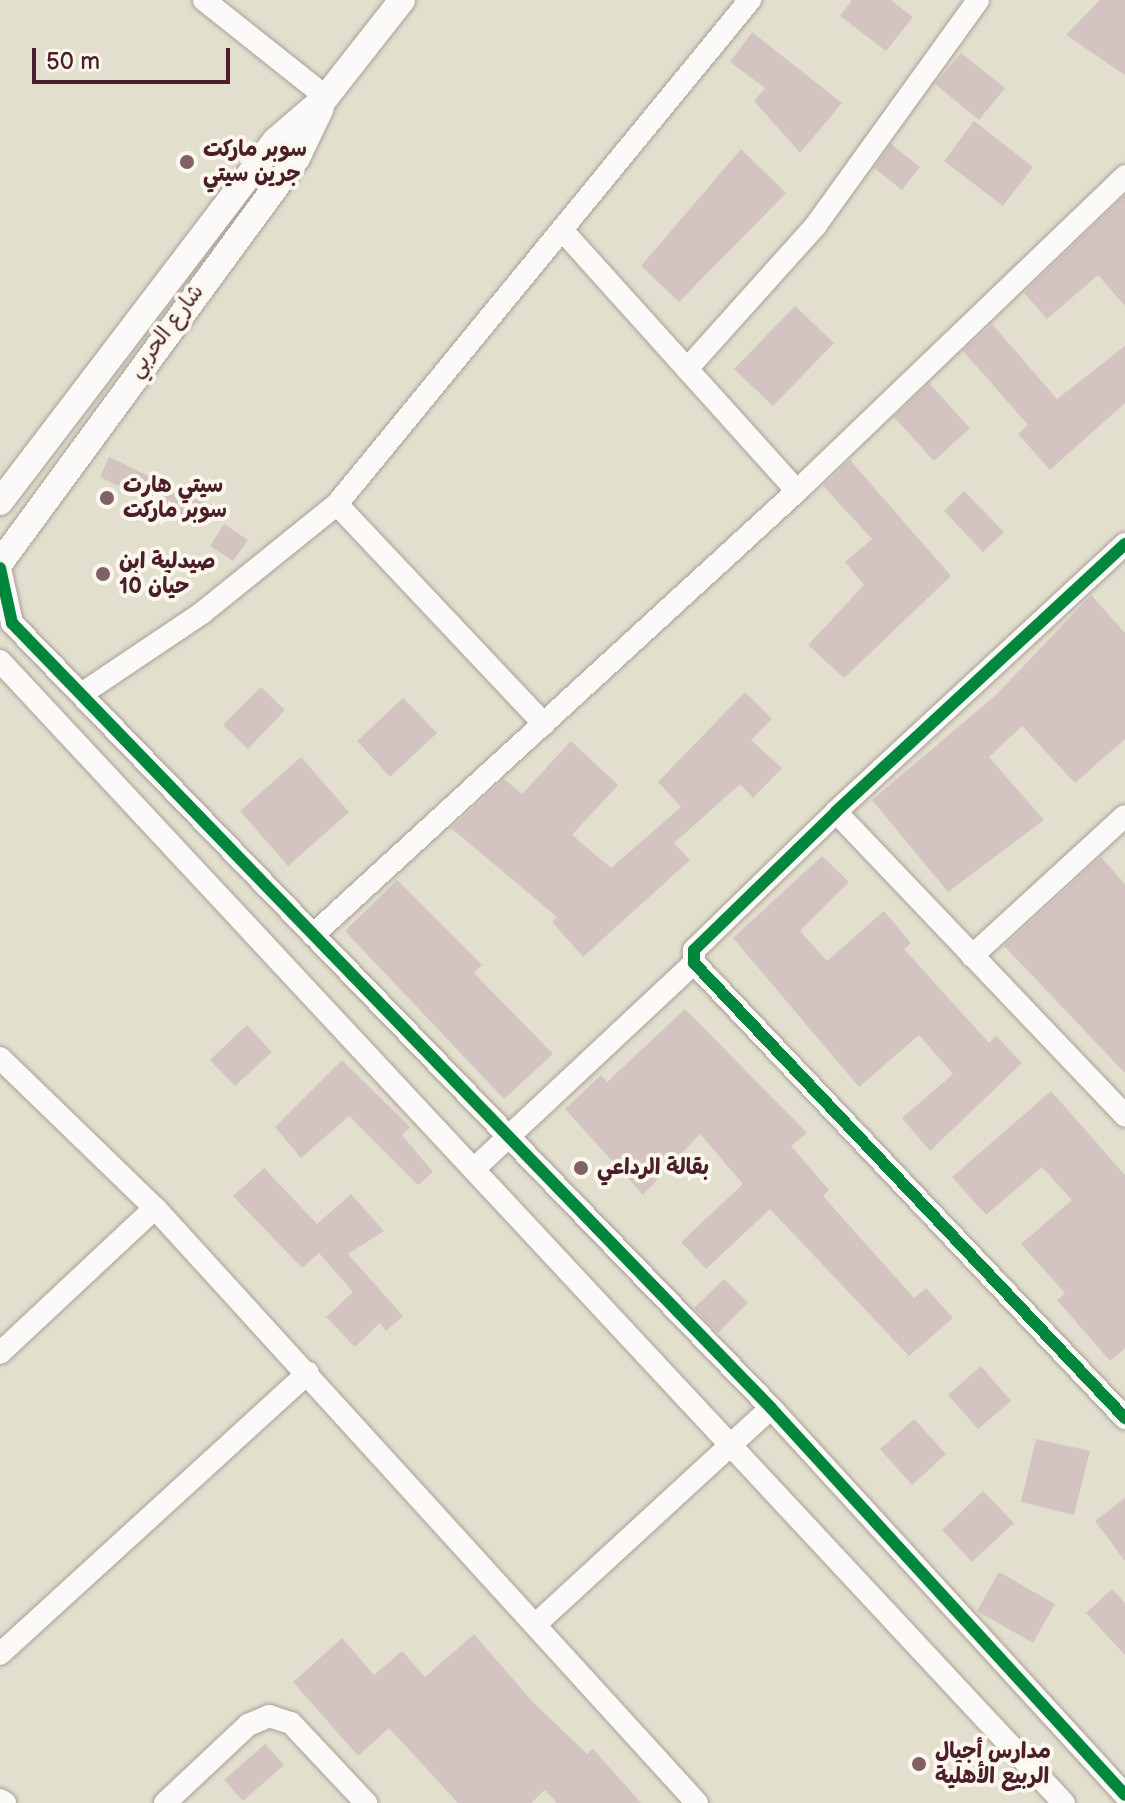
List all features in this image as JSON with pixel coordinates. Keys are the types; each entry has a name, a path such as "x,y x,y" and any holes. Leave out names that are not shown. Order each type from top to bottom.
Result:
{"street":[{"path":"204,0 326,97"},
{"name":"شارع الحربي","path":"0,502 275,141 326,97 402,0"},
{"path":"83,693 202,613 337,504 750,0"},
{"path":"687,369 816,225 978,0"},
{"name":"شارع الحربي","path":"0,565 297,158 326,97"},
{"path":"313,935 797,491 1125,176"},
{"path":"562,230 797,491"},
{"path":"337,504 544,724"},
{"path":"1120,558 836,812 694,950 694,963 1125,1418"},
{"path":"0,565 6,625 83,693 771,1408 1125,1795"},
{"path":"0,661 474,1169 734,1442 1064,1803"},
{"path":"836,812 1125,1116"},
{"path":"972,956 1122,826"},
{"path":"474,1169 694,963"},
{"path":"0,1058 155,1208 697,1803"},
{"path":"0,1353 155,1208"},
{"path":"0,1654 308,1373"},
{"path":"536,1624 771,1408"},
{"path":"165,1803 248,1725 269,1716 291,1723 366,1803"}],"building":[{"path":"852,0 891,0 913,17 886,51 840,16"},
{"path":"1100,0 1125,0 1125,75 1066,35"},
{"path":"752,32 842,103 800,153 754,101 765,88 730,62"},
{"path":"961,53 1005,88 979,120 935,84"},
{"path":"974,121 1033,167 1003,206 944,161"},
{"path":"891,144 920,167 902,190 874,168"},
{"path":"741,149 786,193 679,302 641,266"},
{"path":"1125,195 1125,306 1098,275 1047,319 1024,293"},
{"path":"795,306 834,343 773,406 734,369"},
{"path":"992,324 1057,399 1125,346 1125,403 1050,470 1018,434 1028,425 963,351"},
{"path":"929,383 970,428 934,461 894,417"},
{"path":"109,457 209,505 199,525 100,477"},
{"path":"850,460 951,576 844,678 808,645 864,585 845,562 872,539 823,486"},
{"path":"964,491 1004,532 983,552 944,511"},
{"path":"224,524 248,540 233,561 210,546"},
{"path":"1091,595 1125,633 1125,739 1075,783 1022,726 989,757 1044,820 948,892 872,800 996,695"},
{"path":"261,687 285,710 248,749 223,725"},
{"path":"745,692 772,719 751,740 782,768 753,798 740,784 674,843 690,860 583,957 552,922 557,917 451,828 504,779 522,794 571,741 618,785 572,835 611,868 681,807 658,782"},
{"path":"403,698 437,733 390,777 357,741"},
{"path":"301,757 349,812 288,866 240,811"},
{"path":"822,856 849,882 800,931 827,961 884,911 911,943 904,949 989,1043 996,1036 1022,1063 930,1151 902,1118 953,1074 919,1035 859,1087 733,938"},
{"path":"1101,857 1125,884 1125,1073 1004,946"},
{"path":"397,880 482,965 474,973 553,1054 504,1099 345,931"},
{"path":"685,1009 807,1133 791,1146 829,1190 823,1196 914,1298 926,1288 953,1318 909,1356 770,1209 706,1269 681,1242 743,1184 700,1134 643,1195 565,1109 601,1075 607,1082"},
{"path":"247,1025 272,1052 235,1086 210,1060"},
{"path":"342,1060 410,1127 402,1135 433,1172 418,1185 349,1116 301,1158 275,1127"},
{"path":"1051,1091 1125,1175 1125,1348 1110,1361 1057,1300 1065,1293 1021,1244 1072,1200 1042,1167 986,1215 952,1177"},
{"path":"264,1168 317,1224 351,1194 384,1231 348,1254 403,1316 386,1331 380,1323 355,1347 326,1317 353,1292 319,1253 302,1268 233,1196"},
{"path":"724,1279 748,1303 718,1333 694,1308"},
{"path":"981,1366 1011,1401 978,1429 948,1395"},
{"path":"914,1419 946,1454 912,1485 880,1449"},
{"path":"1036,1439 1090,1451 1074,1515 1021,1502"},
{"path":"983,1491 1014,1523 972,1562 942,1530"},
{"path":"1125,1498 1125,1561 1095,1521"},
{"path":"999,1572 1055,1604 1033,1643 977,1611"},
{"path":"1112,1589 1125,1603 1125,1655 1086,1613"},
{"path":"474,1634 531,1700 587,1754 593,1749 641,1803 557,1803 545,1790 531,1803 458,1803 389,1728 358,1756 293,1682 342,1638 374,1675 402,1651 425,1677"},
{"path":"265,1744 284,1765 243,1801 224,1780"}],"cycle path":[{"path":"1125,544 836,812 694,950 694,963 1125,1418"},
{"path":"0,568 12,623 771,1408 1125,1795"}],"place":[{"name":"سوبر ماركت جرين سيتي","path":"187,162"},
{"name":"سيتي هارت سوبر ماركت","path":"107,498"},
{"name":"صيدلية ابن حيان 10","path":"103,574"},
{"name":"بقالة الرداعي","path":"581,1168"},
{"name":"مدارس أجيال الربيع الأهلية","path":"919,1764"}]}
